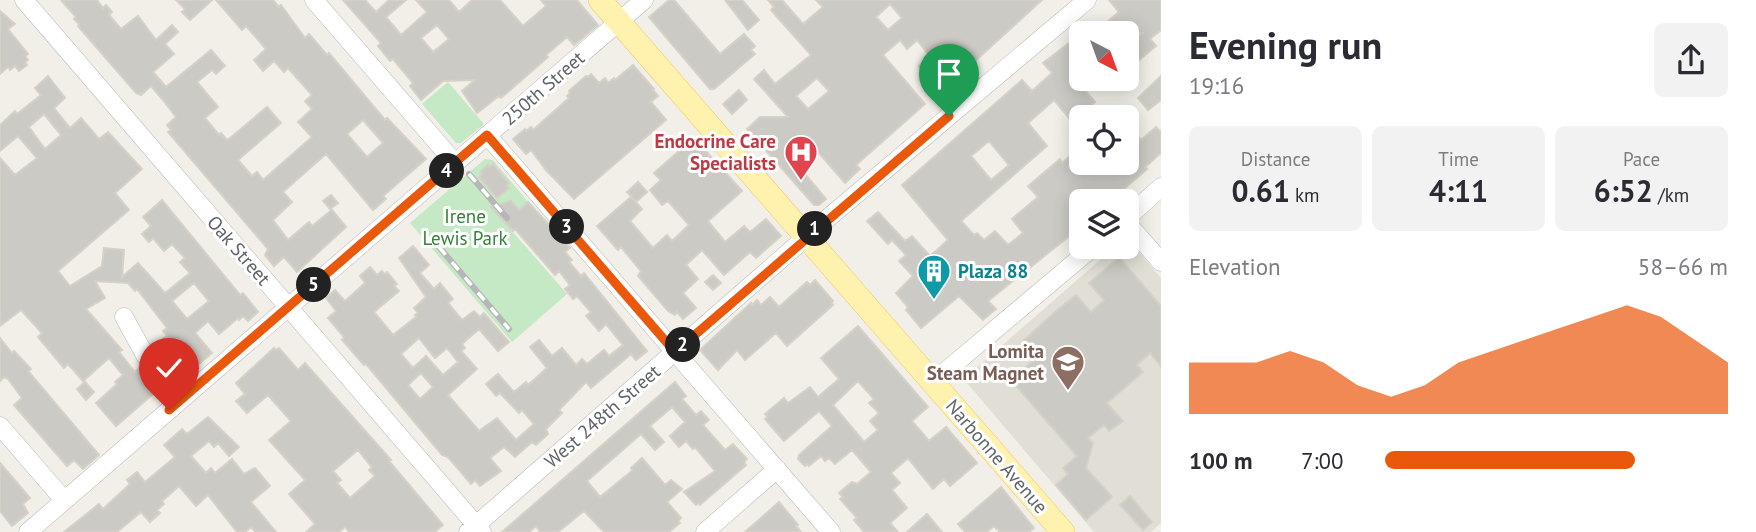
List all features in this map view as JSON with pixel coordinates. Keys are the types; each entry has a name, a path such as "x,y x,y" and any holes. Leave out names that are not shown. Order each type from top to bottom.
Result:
{"main road":[{"name":"Narbonne Avenue","path":"600,0 1063,532"}],"street":[{"name":"Oak Street","path":"24,0 289,307 475,530"},
{"path":"314,0 455,163"},
{"name":"250th Street","path":"28,532 644,0"},
{"name":"West 248th Street","path":"475,530 807,236 1087,0"},
{"path":"487,135 831,532"},
{"path":"1139,208 1161,187"},
{"path":"1139,235 1161,262"},
{"path":"933,383 1079,259"},
{"path":"124,317 145,355 183,398"},
{"path":"0,426 64,500"},
{"path":"705,532 776,469"}],"shaded area":[{"name":"Lomita Steam Magnet","path":"1139,252 1161,278 1161,523 1151,532 1094,532 967,383 967,376 1101,259 1139,259"}],"green space":[{"path":"448,82 484,124 461,143 456,143 422,104"},
{"name":"Irene Lewis Park","path":"485,159 493,160 528,202 505,223 567,294 512,342 410,223"}],"building":[{"path":"61,0 97,0 103,8 106,5 112,12 109,15 121,29 138,16 156,40 172,25 178,32 165,44 174,54 153,72 166,87 211,50 225,66 216,74 212,70 197,82 218,107 205,118 219,135 221,133 227,140 267,107 281,123 238,160 252,176 257,172 263,180 312,137 298,122 312,109 305,101 312,95 288,68 284,72 274,61 263,71 254,60 266,49 246,26 242,30 216,0 273,0 279,7 281,5 305,38 309,34 327,55 329,53 385,120 387,118 426,159 383,196 386,199 373,210 326,154 283,192 292,202 273,220 288,240 309,222 312,226 332,210 346,227 297,272 284,257 274,266 265,255 268,249 168,132 171,130 167,125 176,117 163,100 151,86 141,95 136,93 78,26 74,19 76,17","holes":["363,120 383,143 367,157 347,134"]},
{"path":"176,0 212,0 190,20 182,12 185,9"},
{"path":"343,0 365,0 376,12 389,0 406,0 386,17 401,35 427,12 416,0 449,0 459,12 472,0 500,0 523,26 546,6 541,0 577,0 598,25 574,45 567,37 501,98 499,96 477,113 462,91 475,80 443,81 421,100 410,86 413,83 378,46 381,43","holes":["437,25 449,39 433,52 421,38"]},
{"path":"669,0 674,0 720,54 744,34 755,46 751,50 755,54 714,89 710,89 649,17"},
{"path":"725,0 742,0 759,20 748,30"},
{"path":"768,0 782,0 803,24 823,7 816,0 1042,0 962,73 957,67 939,84 937,81 934,83 919,66 930,56 917,40 907,49 900,40 883,55 925,104 856,165 860,169 845,183 812,145 794,161 826,199 819,205 814,205 747,129 760,117 788,117 754,79 764,70 775,84 811,55 771,10 774,7","holes":["890,4 902,18 888,30 876,17","817,78 829,91 808,109 796,96"]},
{"path":"1109,0 1161,0 1161,30 1150,39 1156,46 1139,60 1139,36 1142,33 1139,33 1139,21 1108,21 1119,12"},
{"path":"0,11 15,24 8,29 28,54 25,56 28,60 25,63 27,65 19,71 15,66 10,70 8,67 0,74"},
{"path":"1069,43 1069,91 1086,91 1095,102 1092,105 1069,105 1069,118 1054,100 1028,123 1047,146 961,221 974,235 977,233 984,240 995,231 1008,245 1023,233 1012,219 1038,197 1028,186 1060,159 1062,163 1069,157 1069,175 1139,175 1139,138 1141,140 1156,127 1161,132 1161,153 1145,167 1147,169 1124,189 1069,189 1069,236 988,301 996,309 983,320 959,296 921,328 896,293 913,276 899,261 906,255 892,240 888,244 867,221 878,212 905,241 912,236 930,256 948,240 902,185 1022,80 1032,91 1052,73 1043,63","holes":["989,141 1009,165 991,180 971,156"]},
{"path":"633,65 654,89 658,96 651,102 666,120 574,199 531,150 526,154 513,139 525,129 526,131 531,127 533,130 569,98 569,91 586,76 591,74 599,83 605,78 608,83"},
{"path":"48,76 65,98 54,108 70,128 81,118 99,139 108,132 142,169 115,193 129,210 58,271 70,286 102,266 104,248 124,250 122,277 138,263 165,293 190,273 180,262 185,258 172,244 164,251 153,238 149,242 142,234 151,226 143,217 162,200 240,295 243,293 258,312 248,321 243,316 239,320 238,318 219,334 208,321 195,333 212,353 199,364 196,360 185,365 164,338 167,336 163,331 167,328 137,289 135,291 128,283 95,281 105,298 86,309 122,350 119,352 135,372 140,367 154,382 151,384 155,389 153,394 116,426 96,403 123,375 109,358 83,381 68,364 64,368 38,337 42,333 21,310 0,326 0,158 15,175 37,158 18,136 0,151 0,125 15,111 17,114 41,95 35,88","holes":["44,114 61,135 45,149 29,127","194,283 209,301 187,319 172,301"]},
{"path":"1161,76 1161,100 1148,110 1138,98"},
{"path":"739,90 747,100 732,114 723,104"},
{"path":"694,138 742,191 708,221 725,242 744,226 750,232 766,219 781,236 756,258 750,252 724,275 702,250 686,265 698,279 683,293 696,308 683,319 677,312 675,315 668,311 638,276 641,271 621,247 618,250 597,226 631,197 642,209 630,221 653,248 667,235 672,241 689,225 668,201 662,205 650,190 661,180 654,173"},
{"path":"493,164 509,183 506,185 509,188 497,198 479,177 482,174 480,172"},
{"path":"638,182 647,192 636,202 627,192"},
{"path":"331,195 338,203 330,209 323,201"},
{"path":"511,201 519,210 528,202 570,248 565,252 572,260 569,262 581,276 584,273 647,351 636,360 631,354 591,388 586,382 559,410 562,413 546,429 548,434 536,445 532,442 515,457 504,447 490,458 501,471 480,486 475,480 471,484 448,457 442,455 366,364 364,365 342,340 344,337 328,318 336,311 326,298 335,290 345,301 365,283 360,276 370,267 377,275 382,271 384,274 387,272 399,291 374,312 393,335 416,317 418,313 414,308 426,297 399,258 413,246 429,265 420,273 434,289 440,283 453,299 448,303 462,320 474,311 480,317 484,313 509,342 498,351 479,329 462,344 465,348 461,351 477,369 448,395 479,431 497,418 516,440 534,424 522,410 519,413 500,393 496,396 486,384 498,374 514,392 526,382 528,385 547,368 530,347 539,340 552,356 562,348 576,365 582,359 587,364 604,350 609,356 623,345 606,324 599,331 586,316 591,312 577,296 573,299 565,289 570,285 559,271 555,275 515,229 513,231 491,207","holes":["419,338 435,358 447,348 458,362 443,375 426,356 413,368 401,354","421,373 433,387 420,399 408,385"]},
{"path":"1117,259 1121,259 1161,306 1161,366 1150,353 1137,365 1143,372 1107,403 1123,421 1109,431 1104,425 1088,438 1093,443 1086,468 1112,497 1086,520 1056,485 1068,474 1063,468 1077,456 1011,380 1038,356 1024,340 1056,311 1076,295 1091,312 1104,300 1089,283"},
{"path":"713,275 721,283 713,290 705,282"},
{"path":"815,280 833,301 833,305 787,346 776,333 745,360 737,350 718,370 700,350 751,303 752,305 757,300 761,305 770,297 779,307 807,282 810,285"},
{"path":"858,326 928,407 912,421 929,441 946,427 977,463 950,486 944,479 933,489 908,458 891,473 900,483 892,490 907,508 890,523 898,532 864,532 854,520 857,518 840,499 843,497 839,493 852,482 857,484 871,472 852,450 835,464 829,458 825,461 821,456 809,466 805,466 798,459 799,455 832,426 819,411 784,441 765,419 768,417 765,414 784,398 788,403 810,387 818,397 839,379 821,358","holes":["858,381 874,399 869,403 879,413 870,421 878,430 864,442 833,405"]},
{"path":"0,338 12,353 14,351 31,369 28,371 99,455 83,469 74,460 67,466 14,405 22,398 8,379 4,377 0,381"},
{"path":"274,348 279,348 298,370 305,363 391,460 389,461 443,525 435,532 349,532 345,527 339,532 306,532 315,524 289,494 305,480 269,440 291,421 268,395 247,413 236,401 245,394 236,383","holes":["358,450 372,467 369,470 375,476 350,498 337,483 341,480 333,471"]},
{"path":"85,382 94,392 86,400 77,389"},
{"path":"675,382 686,396 682,399 696,415 701,411 709,420 703,425 725,450 733,444 747,459 744,462 746,465 700,505 696,505 684,492 715,471 695,447 693,449 686,441 679,447 670,436 685,422 672,407 650,426 664,442 655,450 641,434 587,481 600,497 633,470 631,468 642,458 665,485 671,480 682,489 667,502 681,518 678,521 680,523 669,532 604,532 584,511 558,532 540,532 536,526 529,532 502,532"},
{"path":"208,417 239,447 229,456 218,443 214,447 209,441 191,456 206,473 211,468 215,473 232,459 244,474 255,468 270,486 251,502 276,532 256,532 251,527 245,532 237,532 208,495 196,506 179,486 162,501 164,504 157,510 160,513 150,522 141,512 117,532 64,532 99,504 103,509 130,484 127,480 137,472 145,482 175,457 164,445 182,429 187,434"},
{"path":"0,463 30,498 23,504 28,513 12,526 0,511"},
{"path":"1001,487 1034,528 1029,532 1000,532 994,526 987,532 965,532 958,524"},
{"path":"1130,496 1152,522 1143,530 1120,505"},
{"path":"779,502 801,532 745,532"},
{"path":"927,514 942,532 907,532"}],"railway":[{"path":"469,174 507,218"},
{"path":"439,247 509,329"}],"place":[{"name":"Endocrine Care Specialists","path":"801,182"},
{"name":"Plaza 88","path":"934,301"},
{"name":"Lomita Steam Magnet","path":"1068,392"}],"route":[{"path":"169,410 487,135 675,352 949,116"}]}
